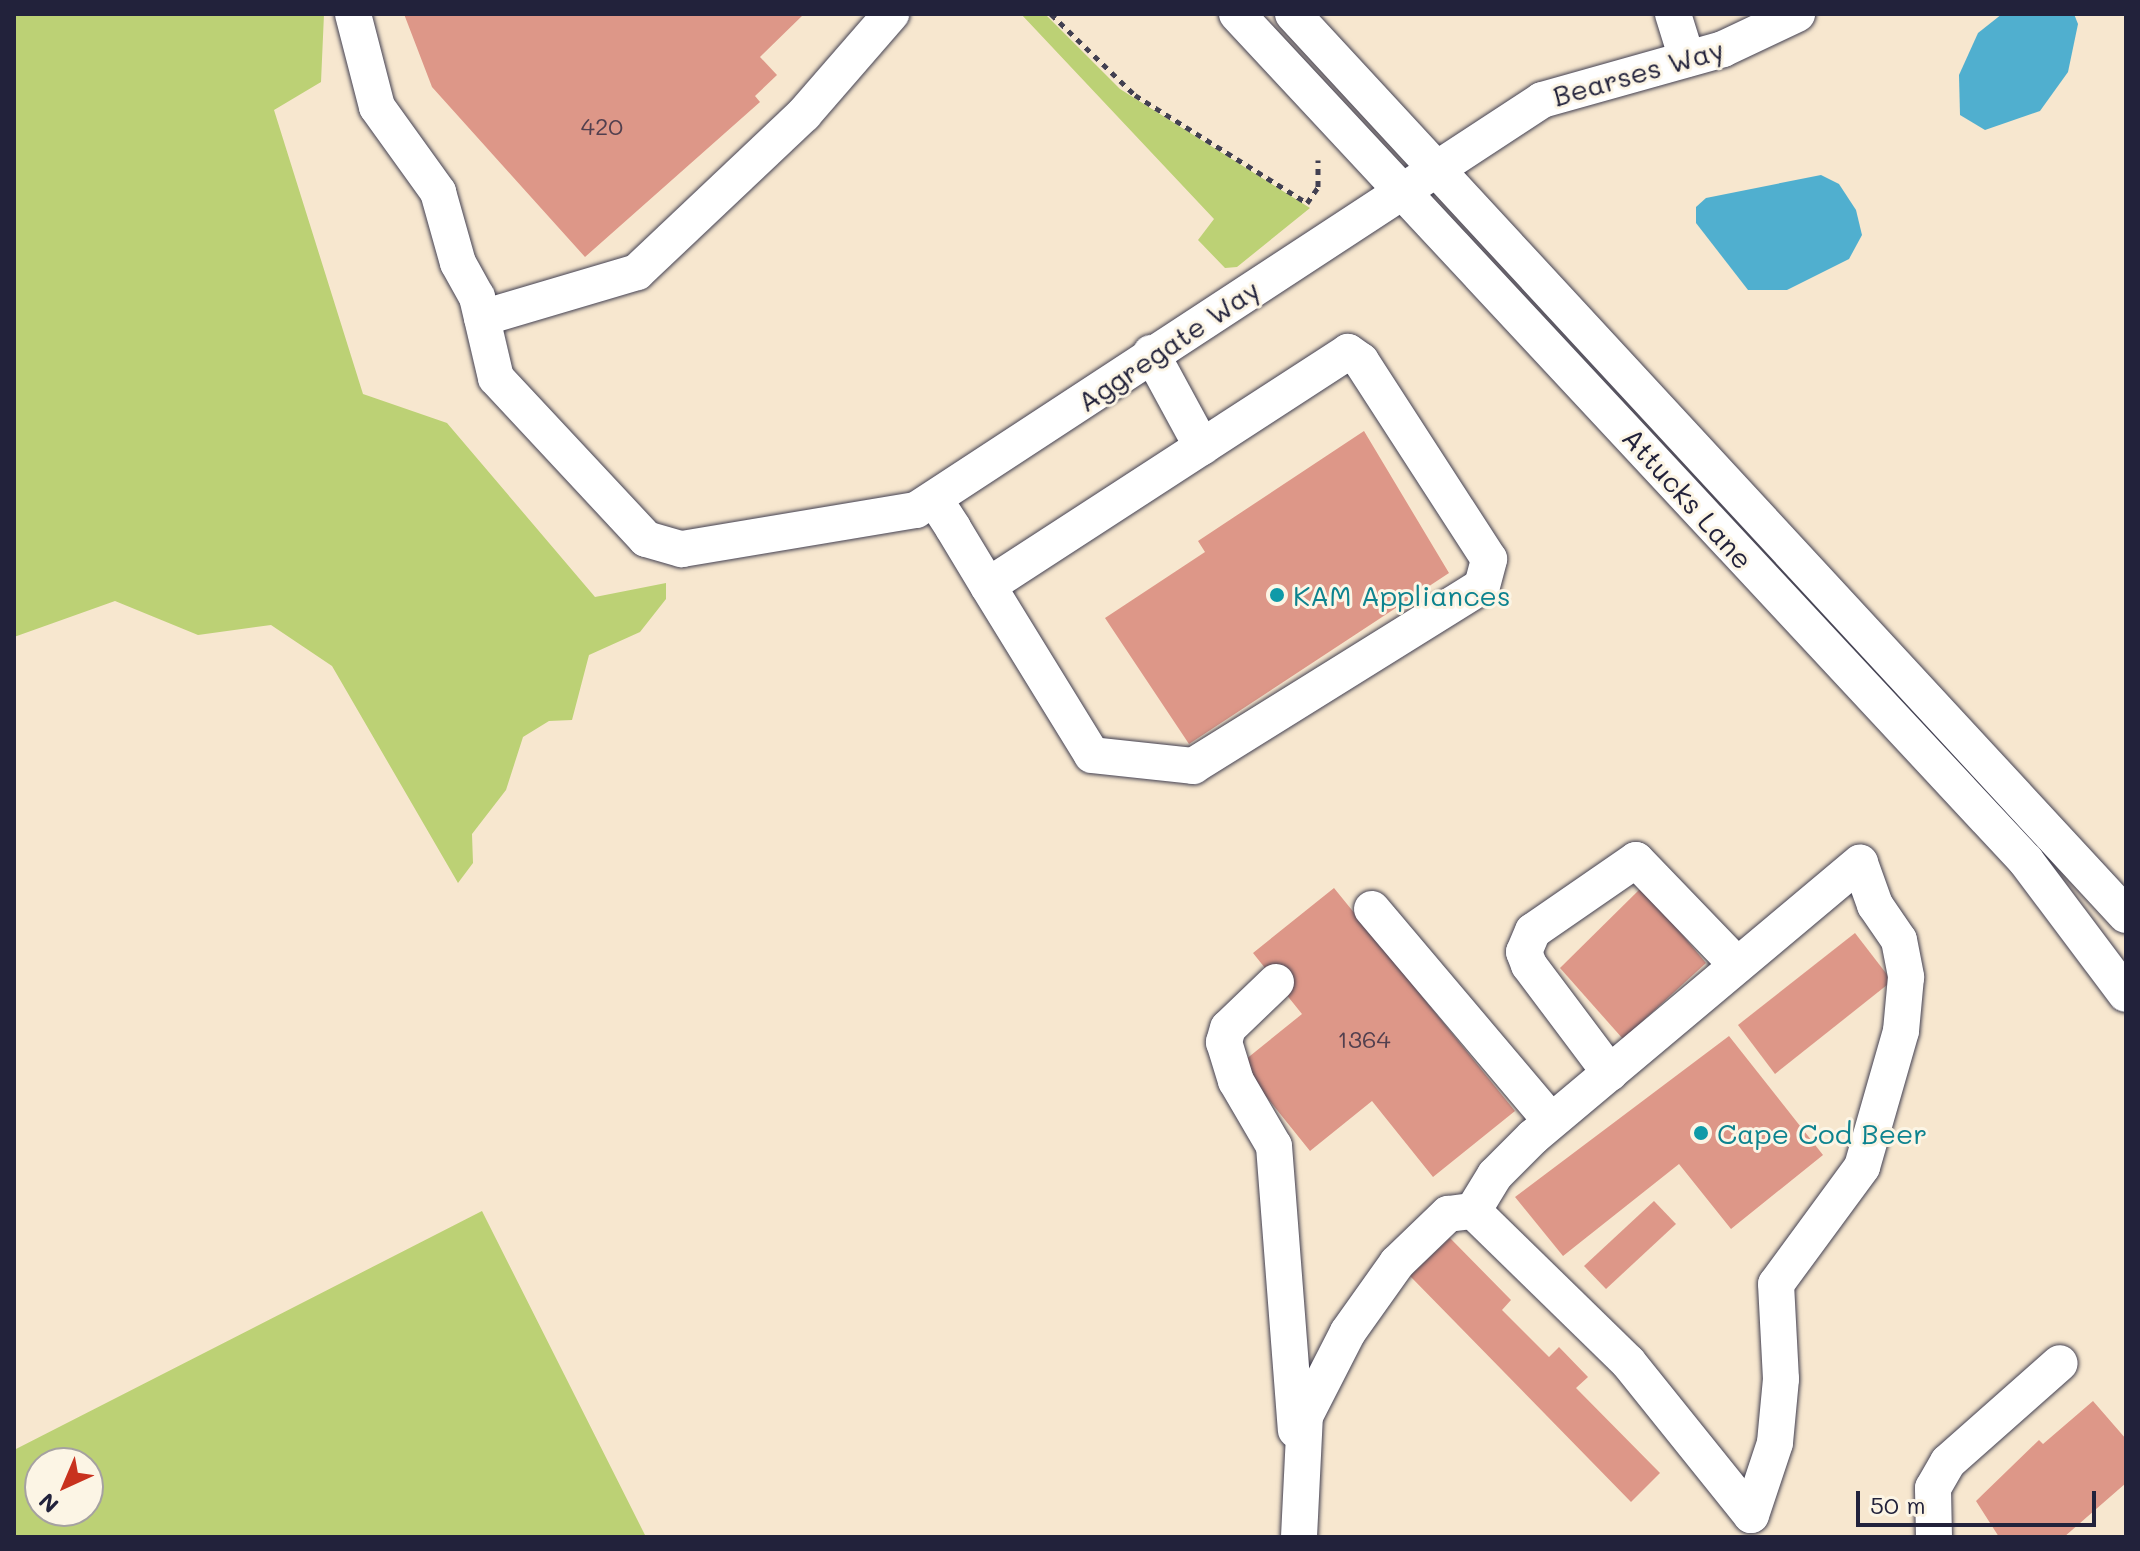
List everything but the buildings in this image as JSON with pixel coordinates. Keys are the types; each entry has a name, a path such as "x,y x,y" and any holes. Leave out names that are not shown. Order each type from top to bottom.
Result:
{"street":[{"name":"Aggregate Way","path":"353,14 371,95 438,192 482,318 501,386 657,546 682,549 869,520 935,500 1151,353 1402,189"},
{"path":"482,318 637,272 804,114 891,14"},
{"name":"Attucks Lane","path":"1237,14 2026,861 2126,994"},
{"name":"Attucks Lane","path":"1293,14 1438,166 2126,915"},
{"path":"1673,14 1687,59"},
{"name":"Bearses Way","path":"1402,189 1561,91 1687,59 1797,14"},
{"path":"935,500 1092,755 1193,766 1482,586 1489,573 1489,559 1361,361 1348,352 988,586"},
{"path":"1151,353 1202,447"},
{"path":"1610,1073 1529,965 1524,952 1533,931 1636,860 1735,963"},
{"path":"1473,1211 1495,1175 1551,1121 1735,963 1860,863 1875,905 1899,940 1906,977 1897,1045 1862,1167 1776,1284 1781,1379 1775,1443 1756,1526"},
{"path":"1372,909 1551,1121"},
{"path":"1276,982 1228,1028 1224,1042 1236,1081 1274,1146 1298,1459 1299,1537"},
{"path":"1473,1211 1628,1362 1756,1526"},
{"path":"1298,1459 1322,1376 1370,1298 1430,1228 1448,1214 1473,1211"},
{"path":"1934,1537 1933,1488 1948,1462 2060,1363"}],"path":[{"path":"1051,14 1135,95 1304,202 1318,187 1318,160"}],"green space":[{"path":"14,14 324,14 321,82 274,110 363,394 447,423 595,597 666,583 666,599 640,632 589,655 572,720 549,721 523,737 506,790 472,834 473,863 458,883 332,666 271,625 198,635 115,601 14,637"},
{"path":"1021,14 1045,14 1120,89 1310,208 1237,267 1225,268 1198,240 1214,219"},
{"path":"482,1211 646,1537 14,1537 14,1450"}],"water":[{"path":"2002,14 2074,14 2078,24 2068,72 2040,111 1985,130 1960,115 1959,75 1978,33"},
{"path":"1821,175 1839,184 1856,210 1862,235 1849,259 1787,290 1748,290 1696,223 1696,207 1706,198"}],"place":[{"name":"KAM Appliances","path":"1277,595"},
{"name":"Cape Cod Beer","path":"1701,1133"}]}
